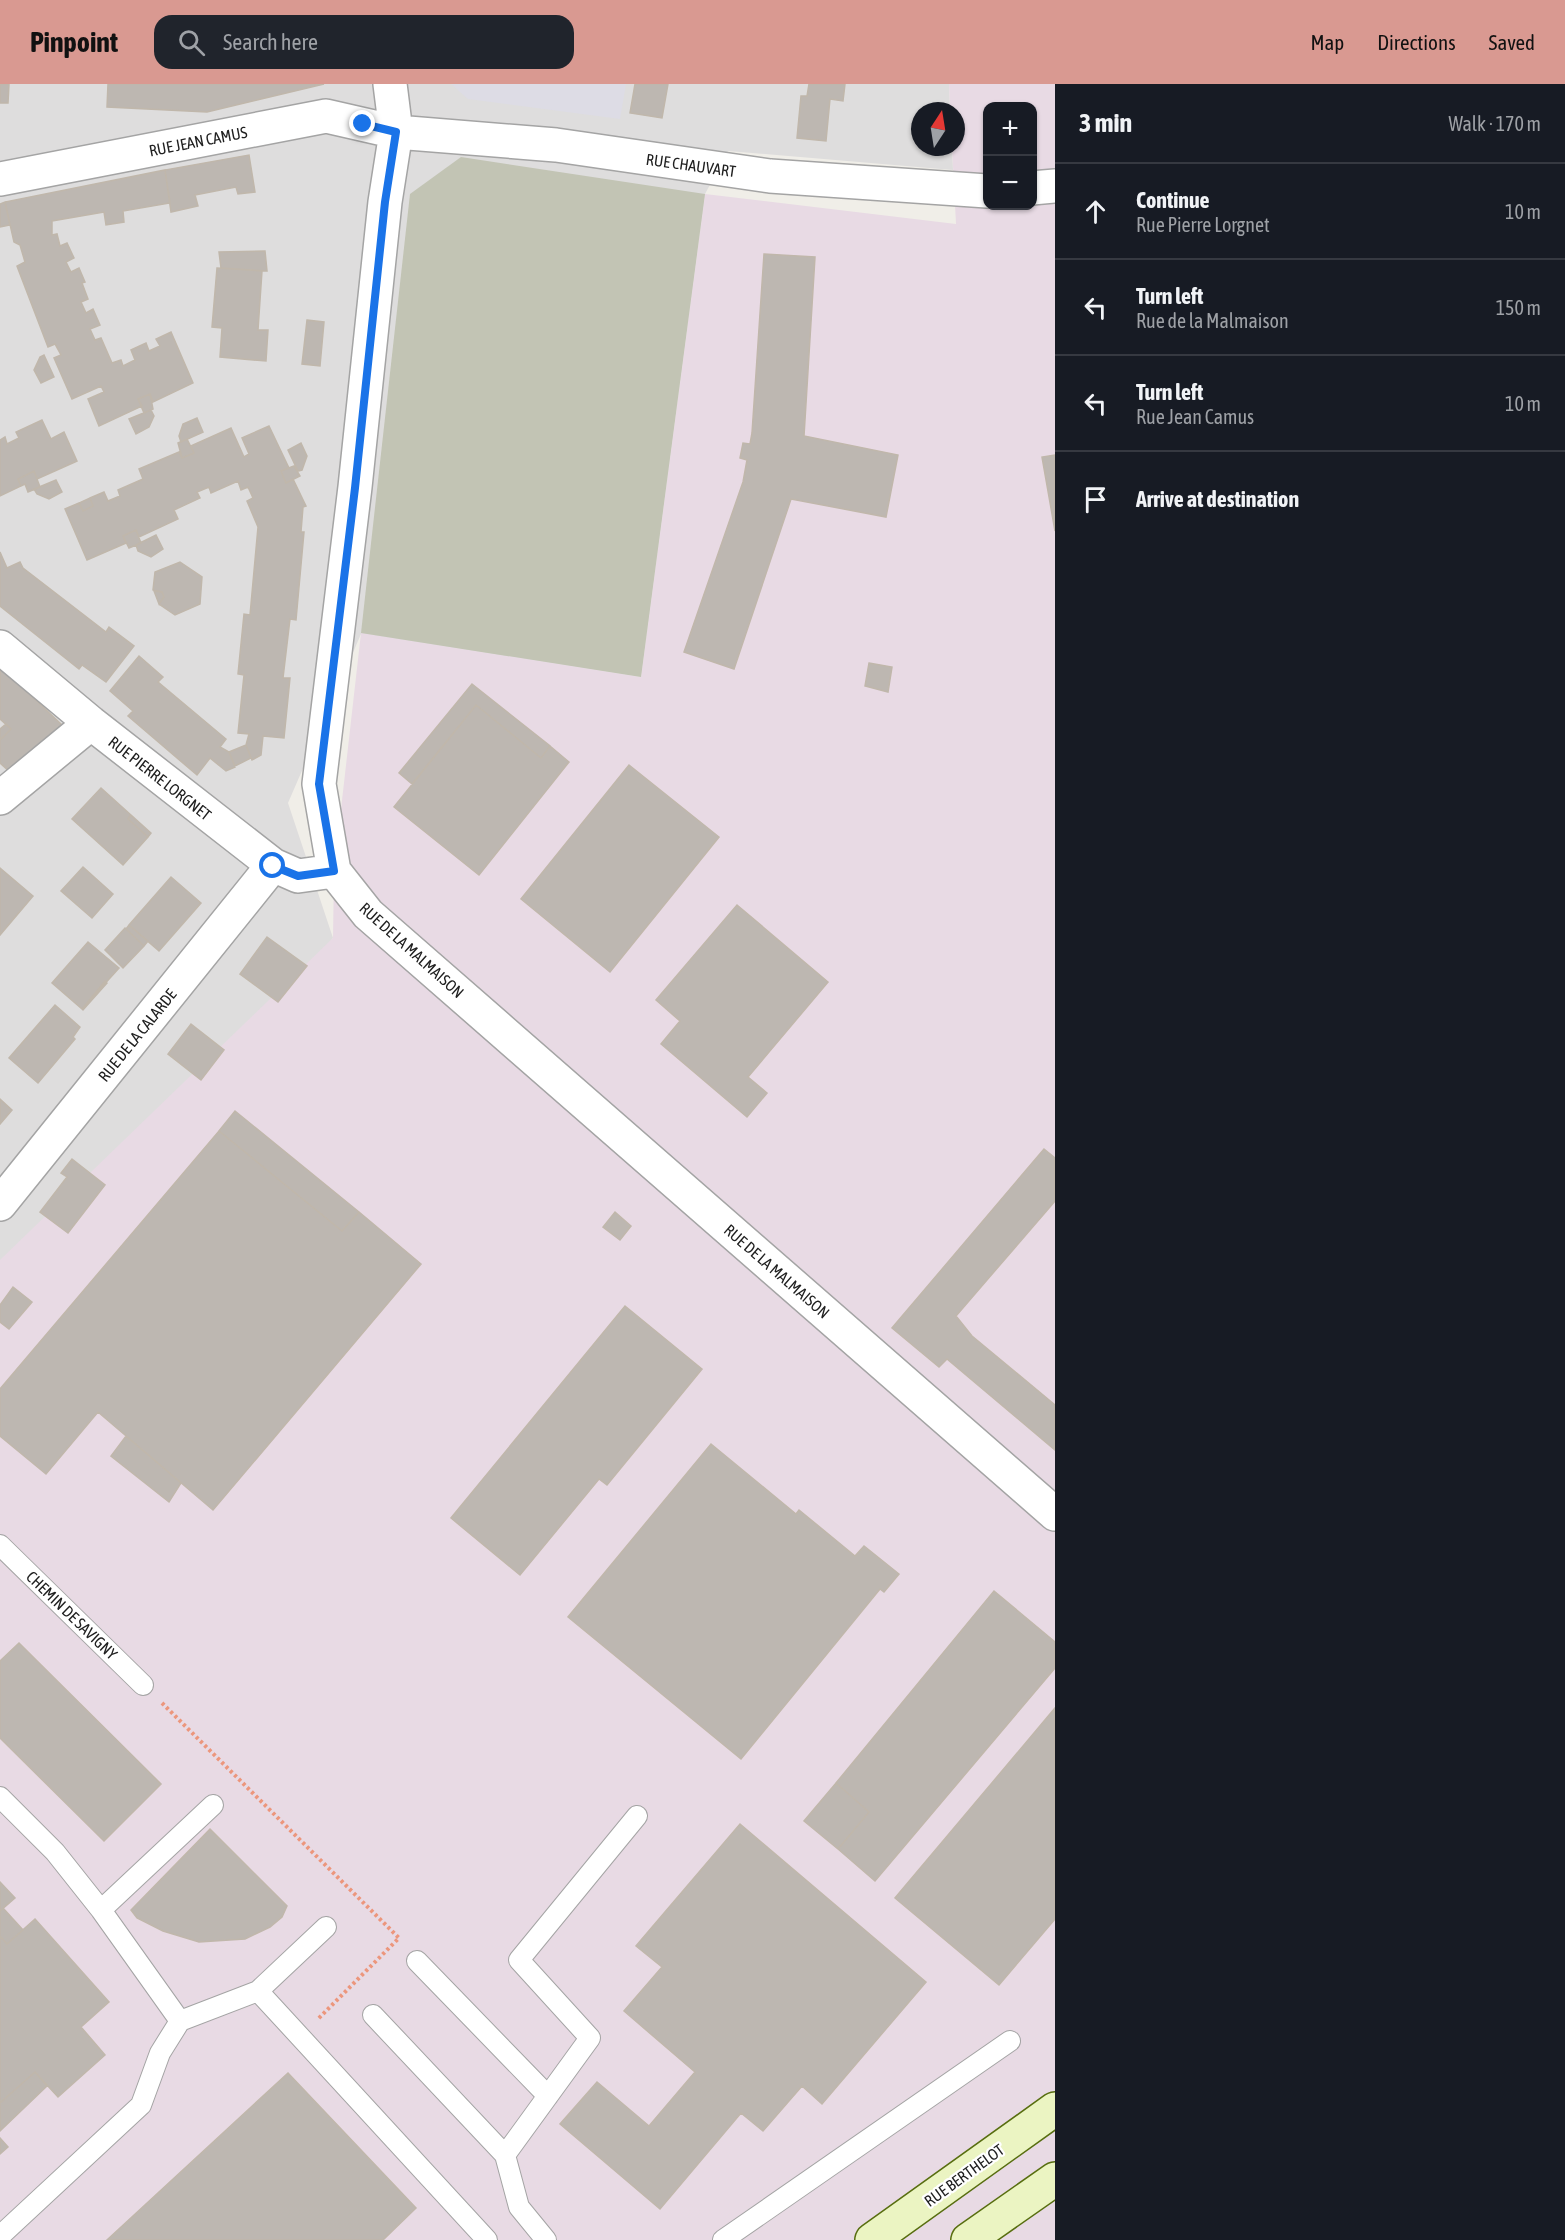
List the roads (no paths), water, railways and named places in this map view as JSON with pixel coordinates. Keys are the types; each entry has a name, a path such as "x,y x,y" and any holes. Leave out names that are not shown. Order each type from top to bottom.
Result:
{"main road":[{"name":"RUE BERTHELOT","path":"872,2240 1055,2109"},
{"path":"968,2240 1055,2179"}],"street":[{"name":"RUE DE LA MALMAISON","path":"390,84 396,132 385,202 356,476 319,784 334,871 368,914 1055,1514"},
{"name":"RUE JEAN CAMUS","path":"0,179 326,116 396,132"},
{"name":"RUE CHAUVART","path":"396,132 556,145 770,176 983,191"},
{"path":"1037,188 1055,186"},
{"name":"RUE PIERRE LORGNET","path":"0,647 91,723 273,866 298,876 334,871"},
{"path":"0,798 91,723"},
{"name":"RUE DE LA CALARDE","path":"0,1204 273,866"}],"lane":[{"name":"CHEMIN DE SAVIGNY","path":"0,1545 143,1685"},
{"path":"0,1797 54,1852 102,1910 180,2021"},
{"path":"102,1910 213,1805"},
{"path":"505,2155 590,2038 519,1960 637,1816"},
{"path":"0,2236 141,2105 160,2053 180,2021 258,1990 326,1927"},
{"path":"417,1961 548,2096"},
{"path":"258,1990 487,2240"},
{"path":"373,2015 505,2155 519,2207 546,2240"},
{"path":"723,2240 1010,2041"}]}
